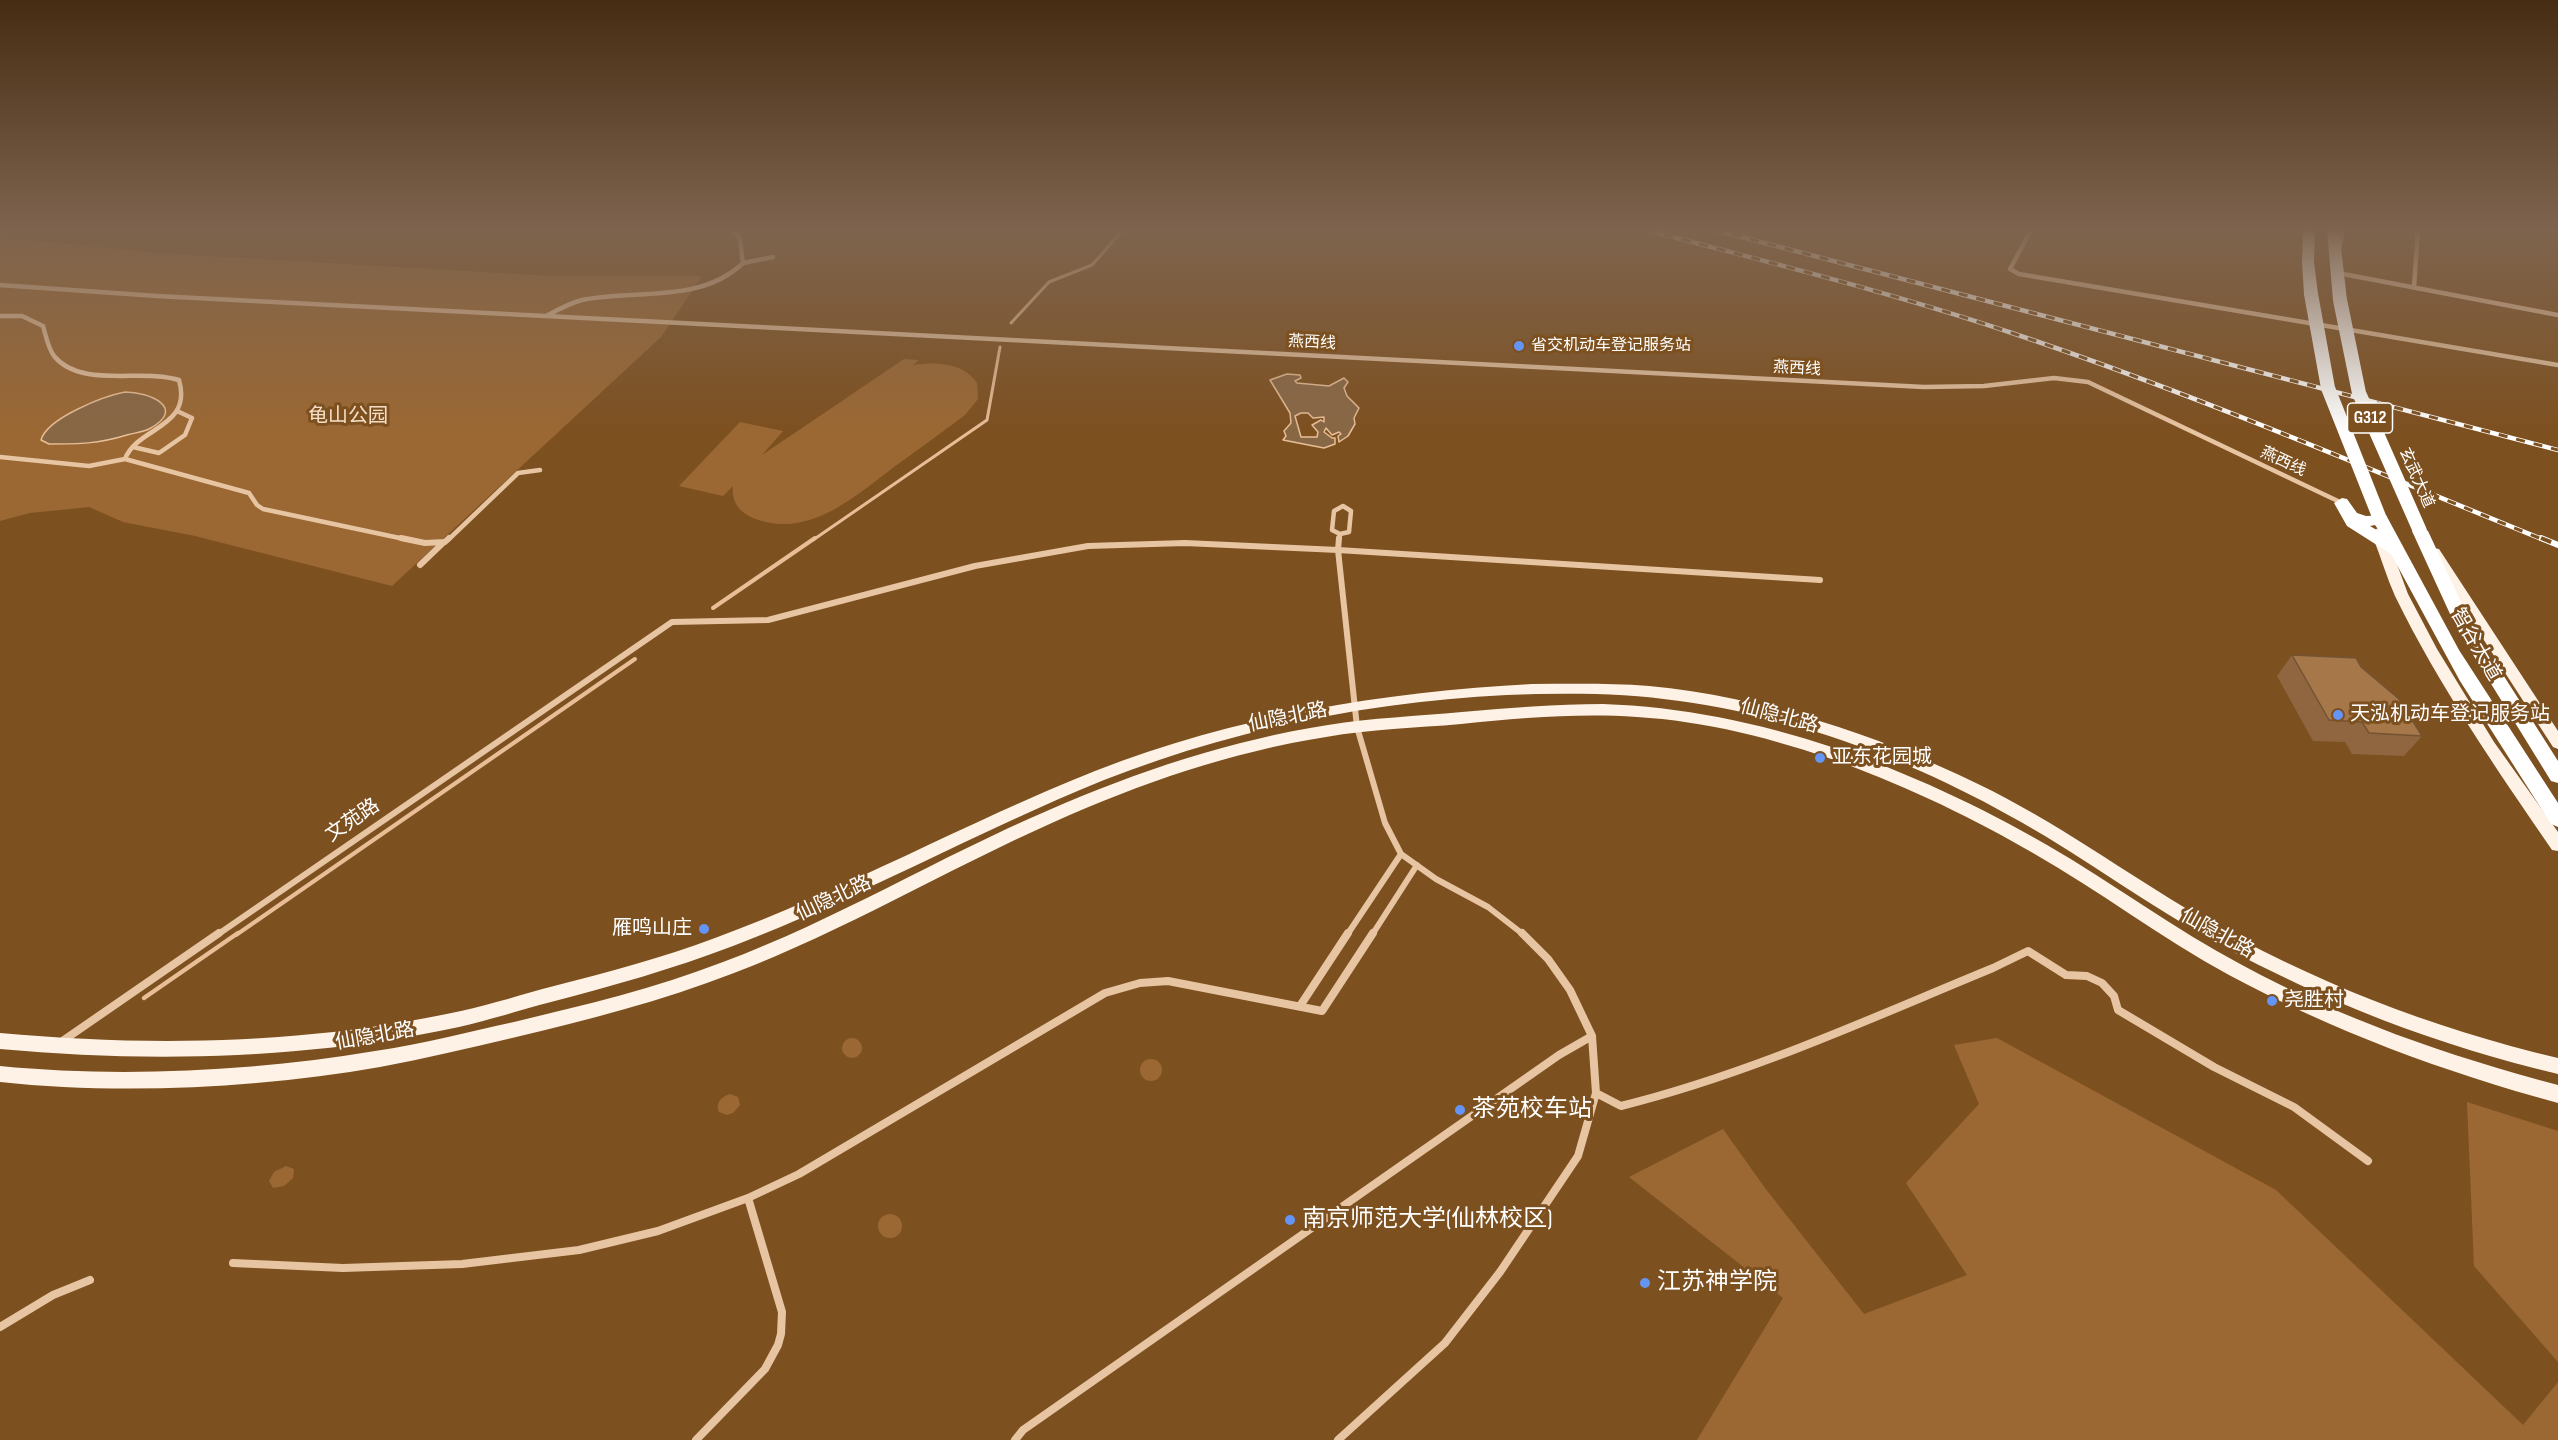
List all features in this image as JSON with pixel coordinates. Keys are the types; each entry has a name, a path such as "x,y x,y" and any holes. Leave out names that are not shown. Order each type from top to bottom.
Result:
{"highway":[{"name":"G312","path":"2312,297 2328,388 2379,519"},
{"name":"玄武大道","path":"2340,297 2359,393 2420,531"},
{"path":"2342,503 2351,517 2366,520 2379,519"},
{"path":"2342,503 2354,522 2400,552"},
{"name":"智谷大道","path":"2379,519 2400,552 2438,629 2486,710 2558,819"},
{"name":"智谷大道","path":"2420,531 2464,627 2558,776"}],"main road":[{"path":"2379,519 2381,540 2401,594 2431,650 2489,746 2558,845"},
{"path":"2420,531 2558,743"},
{"name":"仙隐北路","path":"0,1041 53,1047 146,1051 260,1045 361,1035 483,1012 677,959 745,934 1032,804 1120,768 1177,748 1237,731 1353,704 1509,690 1600,688 1635,690 1727,704 1829,731 1931,770 1985,795 2051,831 2219,936 2325,988 2485,1049 2558,1066"},
{"name":"仙隐北路","path":"0,1074 32,1078 135,1079 247,1074 356,1063 460,1042 575,1015 721,970 829,926 1052,816 1120,788 1185,765 1244,748 1319,732 1357,727 1513,713 1648,711 1714,722 1773,736 1831,753 1925,789 1973,812 2079,873 2194,948 2319,1012 2403,1046 2492,1077 2558,1094"}],"street":[{"name":"燕西线","path":"180,297 1924,387 1966,388 2009,384 2037,377 2064,376 2088,382 2342,503"},
{"path":"546,316 572,303 610,297"},
{"path":"2156,297 2558,365"},
{"path":"2466,297 2558,315"},
{"path":"0,316 22,316 43,326 49,347 56,358 66,367 77,371 111,376 160,374 179,380 184,394 177,411 133,447 125,459"},
{"path":"133,447 159,453 185,435 192,418 177,411"},
{"path":"0,457 89,466 125,459 249,493 257,505 275,512 424,543 445,542"},
{"path":"420,565 518,473 540,470"},
{"path":"1343,506 1351,512 1349,532 1340,534 1332,530 1334,511 1343,506"},
{"path":"1338,1440 1445,1343 1500,1272 1578,1156 1596,1093 1592,1036 1570,990 1553,967 1520,931 1488,907 1436,879 1401,854 1385,823 1365,759 1353,704 1338,550 1340,534"},
{"name":"文苑路","path":"53,1047 672,622 768,620 975,566 1088,546 1185,543 1338,550"},
{"path":"1338,550 1820,580"},
{"path":"1300,1006 1401,854"},
{"path":"233,1263 355,1268 462,1264 579,1250 658,1231 748,1198 798,1174 1105,993 1149,981 1180,981 1322,1011 1417,866"},
{"path":"1596,1093 1621,1106 1682,1091 1879,1016 2028,951 2066,975 2080,974 2102,983 2114,996 2118,1010 2214,1067 2294,1107 2368,1161"},
{"path":"1015,1440 1023,1430 1549,1062 1592,1036"},
{"path":"696,1440 765,1369 781,1334 782,1312 748,1198"},
{"path":"0,1327 53,1295 90,1280"}],"green space":[{"name":"龟山公园","path":"0,297 688,297 661,337 392,586 195,536 123,522 89,507 30,513 0,521"},
{"path":"904,359 919,360 913,365 948,365 964,371 977,383 978,399 965,415 863,491 829,512 793,524 773,523 744,513 735,501 733,486 723,496 679,486 740,422 783,431 762,455"},
{"path":"848,1038 856,1038 862,1044 862,1052 856,1058 848,1058 842,1052 842,1044"},
{"path":"1997,1038 2276,1190 2523,1425 2558,1382 2558,1440 1697,1440 1783,1298 1629,1177 1723,1129 1765,1188 1864,1314 1967,1275 1906,1183 1979,1104 1954,1045"},
{"path":"1151,1059 1159,1062 1162,1070 1159,1078 1151,1081 1143,1078 1140,1070 1143,1062"},
{"path":"730,1094 738,1097 740,1105 733,1113 727,1115 719,1112 718,1103"},
{"path":"2467,1102 2558,1131 2558,1362 2474,1266"},
{"path":"286,1166 294,1169 293,1178 284,1186 273,1188 269,1181 274,1172"},
{"path":"890,1214 899,1217 902,1226 899,1235 890,1238 881,1235 878,1226 881,1217"}],"shaded area":[{"path":"1287,374 1300,375 1301,378 1295,381 1297,383 1329,386 1344,378 1348,382 1344,388 1347,396 1359,408 1354,418 1355,424 1348,436 1339,442 1338,436 1341,434 1339,432 1332,435 1326,428 1324,432 1335,438 1335,444 1324,448 1283,440 1286,436 1284,431 1291,423 1290,413 1270,380","holes":["1308,413 1313,418 1324,417 1324,422 1321,420 1312,425 1318,432 1317,437 1301,437 1295,416"]},
{"path":"125,392 153,398 165,408 165,414 149,429 107,440 79,444 49,444 41,440 45,432 54,424 77,409"}],"building":[{"path":"2292,655 2356,658 2361,667 2399,699 2422,736 2369,733 2362,722 2329,720"}],"waterway":[{"path":"1011,323 1035,297"},
{"path":"813,540 987,420 1000,347"},
{"path":"713,608 815,538"},
{"path":"236,935 635,659"},
{"path":"144,998 238,933"}],"railway":[{"path":"1896,297 2015,334 2149,382 2347,459 2544,540"},
{"path":"1972,297 2558,450"},
{"path":"2541,538 2558,545"}],"place":[{"name":"省交机动车登记服务站","path":"1519,346"},
{"name":"天泓机动车登记服务站","path":"2338,715"},
{"name":"亚东花园城","path":"1820,758"},
{"name":"雁鸣山庄","path":"704,929"},
{"name":"尧胜村","path":"2272,1001"},
{"name":"茶苑校车站","path":"1460,1110"},
{"name":"南京师范大学(仙林校区)","path":"1290,1220"},
{"name":"江苏神学院","path":"1645,1283"}]}
